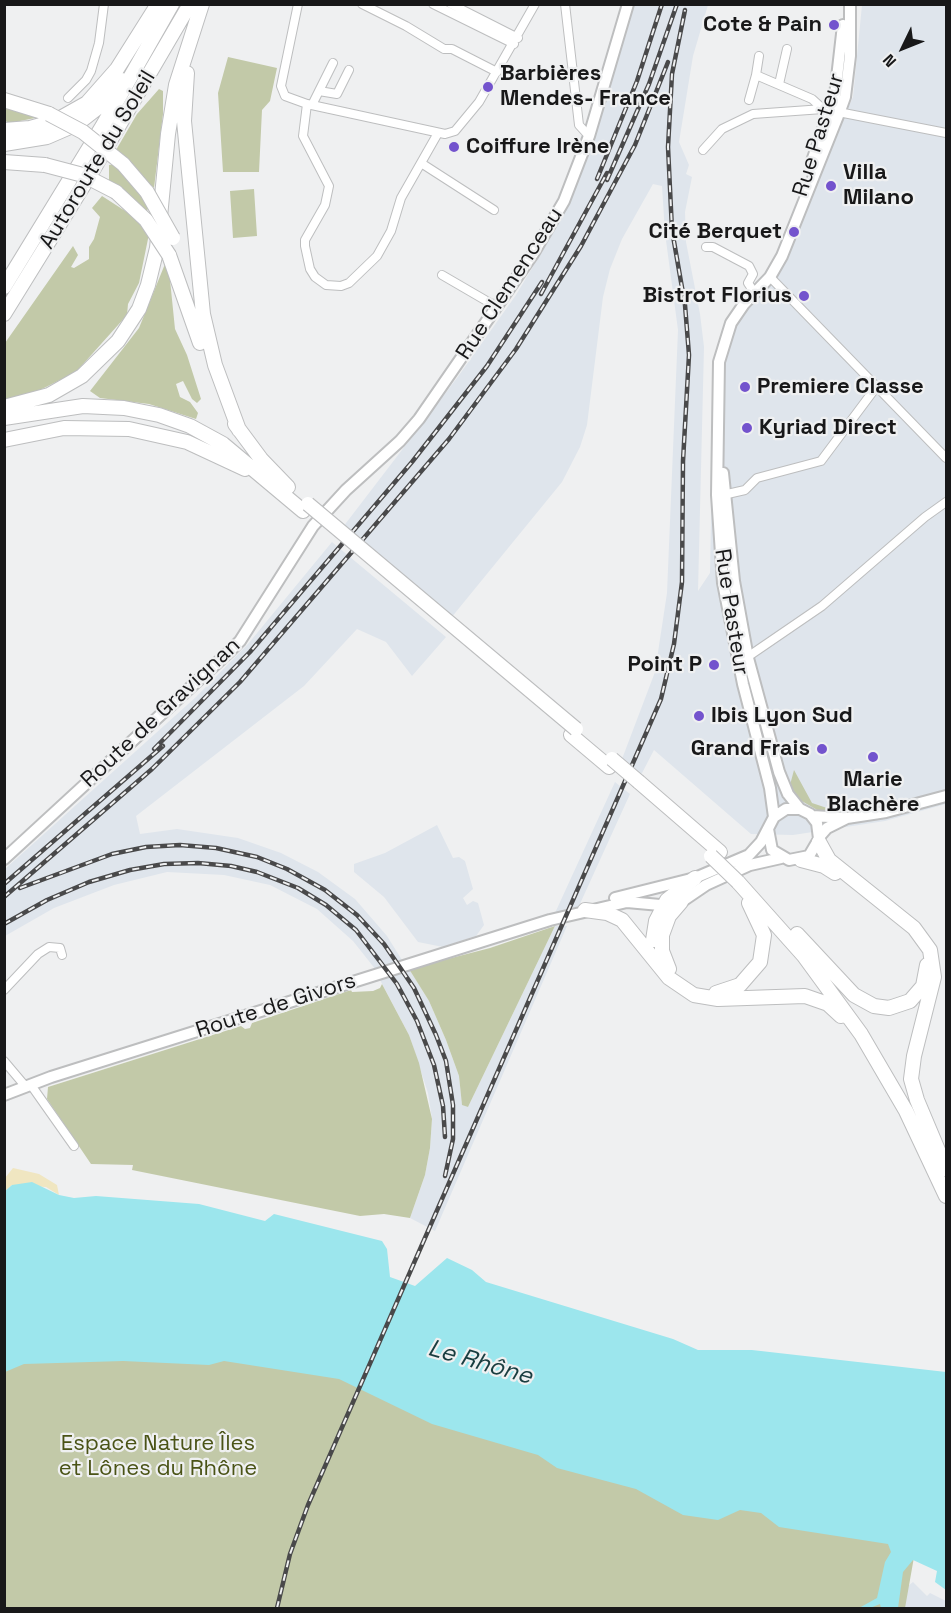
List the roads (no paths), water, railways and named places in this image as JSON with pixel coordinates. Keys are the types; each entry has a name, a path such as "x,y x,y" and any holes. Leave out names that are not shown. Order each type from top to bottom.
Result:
{"highway":[{"path":"4,130 43,125 66,116 87,103 117,69 158,4"},
{"name":"Autoroute du Soleil","path":"4,287 172,4"},
{"name":"Autoroute du Soleil","path":"4,314 93,170 190,4"},
{"path":"4,407 49,395 82,376 118,341 139,309 150,279 157,248 175,91 185,49 204,4"},
{"path":"204,4 187,71 184,121 206,331 214,365 239,430"},
{"path":"4,144 47,137 88,117 110,94 155,35"},
{"path":"4,100 49,114 90,137 123,164 147,192 173,238 188,288 195,324"},
{"path":"4,162 45,165 83,175 116,192 146,220 169,255 195,324 213,383 239,430 268,468 305,507 637,786 797,934 850,991 874,1006 889,1008 907,1003 916,995 924,982 927,968 925,955 908,931 828,868 801,860"},
{"path":"4,418 83,406 124,408 159,415 218,441 283,495"},
{"path":"4,440 44,430 78,427 117,428 160,434 212,452 305,507"},
{"path":"637,786 710,853"},
{"path":"819,839 829,860 914,928 930,950 934,977 914,1056 911,1079 917,1100 946,1169"},
{"path":"659,964 653,933 657,917 675,891 695,878"},
{"path":"681,902 666,922 662,935 662,951 667,964 680,980 694,989 710,993 727,991 740,985 758,966 764,940 754,910 739,881"},
{"path":"739,881 804,956 861,1034 906,1111 946,1196"},
{"path":"585,910 607,913 622,920 677,986 699,997 792,995 818,999 832,1007 861,1034"},
{"path":"797,934 843,993 882,1052 910,1101 946,1175"}],"main road":[{"name":"Rue Clemenceau","path":"419,419 533,254 564,201 589,135 628,4"},
{"name":"Rue Pasteur","path":"774,817 743,659 723,583 719,362 723,342 731,323 754,292 788,229 849,66 847,5"},
{"name":"Rue Pasteur","path":"754,292 770,276 793,231 831,110"},
{"name":"Route de Gravignan","path":"4,859 230,651 240,640 313,526 346,490 400,441 419,419"},
{"name":"Rue Pasteur","path":"743,659 779,772 788,794 800,809"},
{"path":"812,816 847,818 886,812 946,796"},
{"path":"585,910 596,904 695,878 752,853 774,817 786,809 800,809 812,816 817,823 819,839"},
{"path":"585,910 627,902 664,904 681,902 706,885 740,870 782,858 801,860 812,853 827,828 847,818"},
{"path":"768,830 770,846 782,858"},
{"path":"648,889 660,894 664,904 666,922"},
{"name":"Route de Givors","path":"4,1095 585,910"}],"street":[{"path":"68,98 86,80 91,71 99,43 104,4"},
{"path":"298,4 281,86 290,99 445,134 455,131 479,102 516,41 535,4"},
{"path":"362,4 406,26 444,49 452,49 497,72"},
{"path":"433,4 516,41"},
{"path":"451,4 516,41"},
{"path":"565,4 579,125 589,135"},
{"path":"779,84 787,49"},
{"path":"749,100 759,56"},
{"path":"333,63 319,92 310,104 303,136 329,186 325,205 305,240 310,268 320,282 334,286 349,283 377,256 391,231 401,198 438,132"},
{"path":"319,92 337,94 349,70"},
{"path":"756,75 812,99 831,110"},
{"path":"703,150 722,129 753,114 831,110 946,133"},
{"path":"421,163 494,210"},
{"path":"706,247 713,247 749,266 753,274 748,283 754,292"},
{"path":"442,275 497,308"},
{"path":"770,276 946,458"},
{"path":"721,495 746,490 757,478 821,461 877,387"},
{"path":"743,659 822,606 925,517 946,502"},
{"path":"4,990 38,954 49,947 60,948 62,955"},
{"path":"4,1061 28,1086 74,1146"}],"water":[{"name":"Le Rhône","path":"32,1182 59,1195 74,1198 96,1196 199,1204 265,1221 274,1214 382,1241 387,1249 390,1277 415,1286 447,1258 472,1270 486,1282 673,1339 698,1350 752,1350 946,1372 946,1590 935,1582 937,1571 913,1560 903,1572 898,1608 881,1608 880,1604 870,1608 859,1608 877,1598 885,1562 891,1552 888,1544 779,1527 761,1513 740,1510 718,1520 683,1515 636,1489 557,1468 538,1455 432,1424 339,1379 224,1361 209,1365 123,1361 24,1364 5,1372 5,1191 12,1185"}],"railway":[{"path":"597,179 637,81 662,4"},
{"path":"607,180 649,84 677,4"},
{"path":"277,1608 290,1554 308,1505 661,699 674,644 682,582 683,461 689,355 685,305 672,230 668,147 672,74 685,10"},
{"path":"4,897 152,769 240,682 449,439 516,349 581,246 635,145 668,62"},
{"path":"541,294 607,173"},
{"path":"154,749 250,652 412,462 487,366 542,282"},
{"path":"4,884 163,746"},
{"path":"20,888 112,854 146,847 180,845 216,848 257,857 287,869 325,890 357,915 384,944 414,988 436,1035 446,1061 453,1105 453,1139 445,1176"},
{"path":"4,924 47,900 89,882 130,870 164,864 198,863 231,866 257,872 298,888 326,905 356,930 397,984 417,1021 434,1065 443,1106 445,1137"}],"place":[{"name":"Cote & Pain","path":"834,25"},
{"name":"Barbières Mendes- France","path":"488,87"},
{"name":"Coiffure Irène","path":"454,147"},
{"name":"Villa Milano","path":"831,186"},
{"name":"Cité Berquet","path":"794,232"},
{"name":"Bistrot Florius","path":"804,296"},
{"name":"Premiere Classe","path":"745,387"},
{"name":"Kyriad Direct","path":"747,428"},
{"name":"Point P","path":"714,665"},
{"name":"Ibis Lyon Sud","path":"699,716"},
{"name":"Grand Frais","path":"822,749"},
{"name":"Marie Blachère","path":"873,757"}],"park label":[{"name":"Espace Nature Îles et Lônes du Rhône","path":"158,1456"}]}
